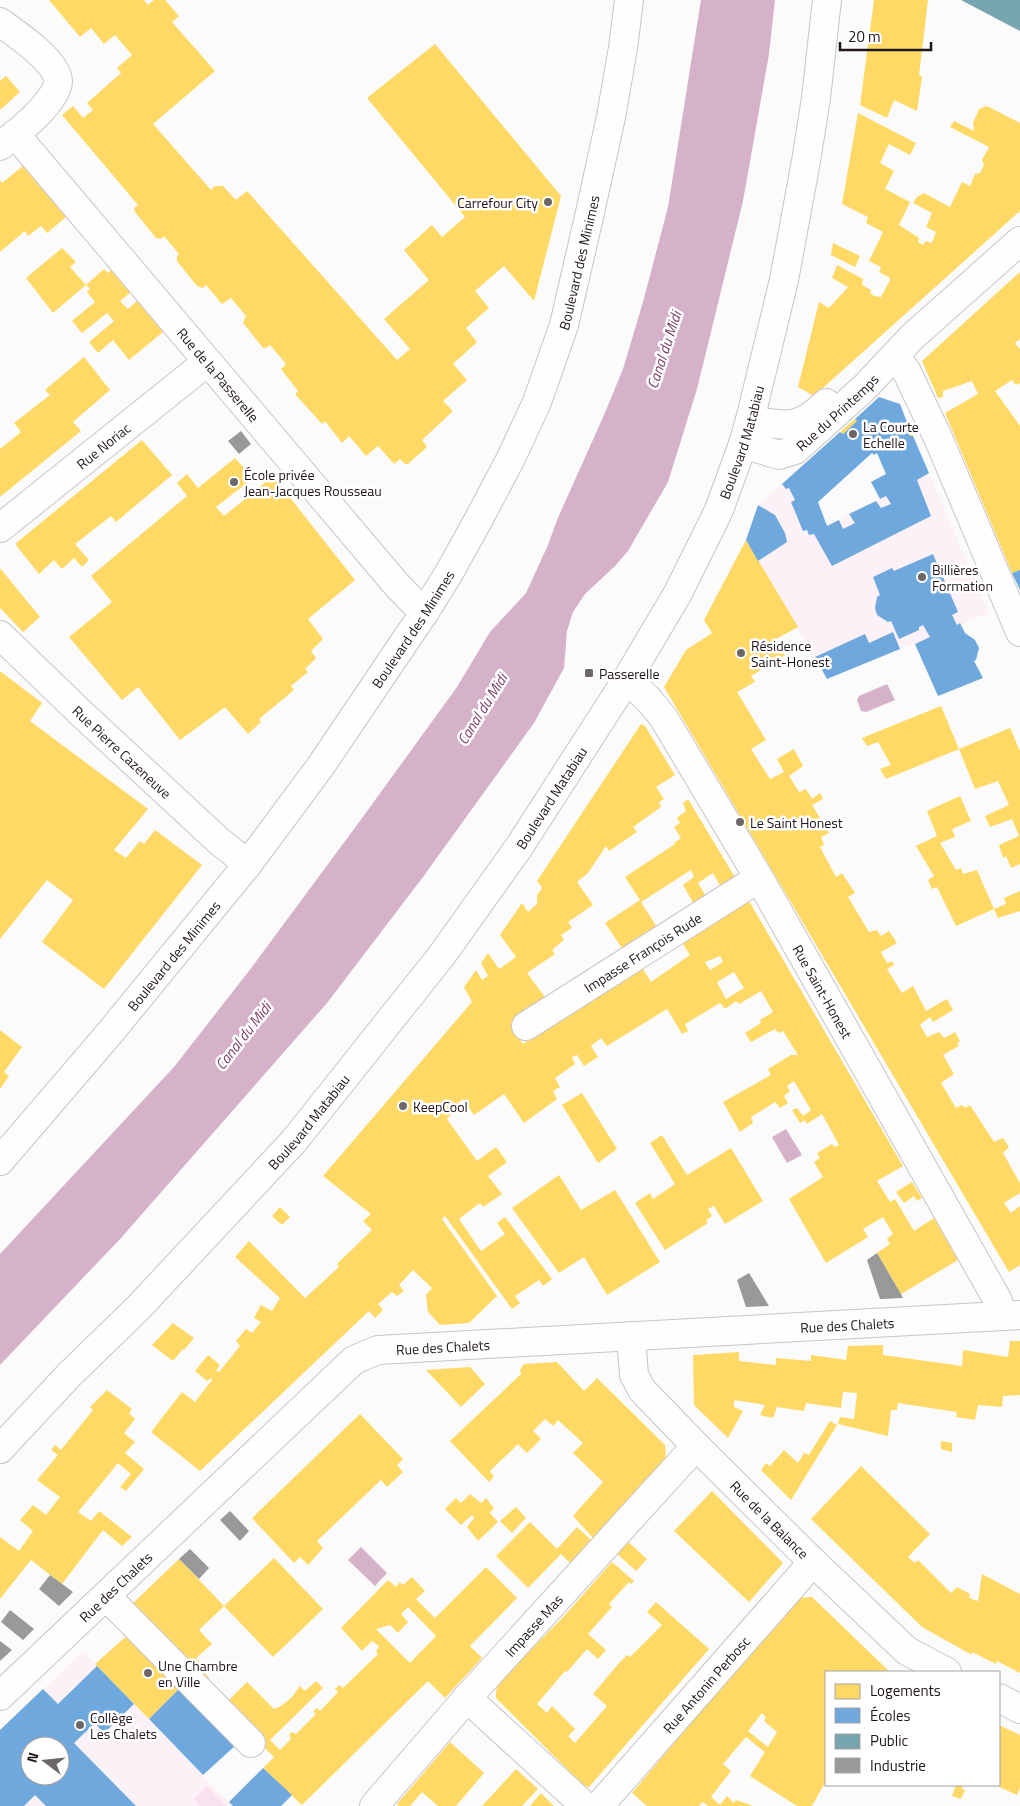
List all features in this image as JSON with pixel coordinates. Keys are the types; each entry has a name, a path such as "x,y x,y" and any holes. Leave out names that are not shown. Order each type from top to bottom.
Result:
{"street":[{"name":"Boulevard des Minimes","path":"0,1161 108,1035 248,864 320,767 449,573 511,458 537,402 564,325 612,108 629,0"},
{"name":"Boulevard Matabiau","path":"0,1449 69,1375 139,1307 294,1141 447,947 519,846 627,679 678,593 719,510 747,432 784,280 805,170 816,98 827,0"},
{"name":"Rue de la Passerelle","path":"0,22 51,64 58,81 54,94 8,140 207,362 396,584 424,613"},
{"name":"Rue du Printemps","path":"747,432 787,426 798,423 815,414 854,378 895,356 912,337 1020,241"},
{"path":"895,356 908,372 939,440 1020,632"},
{"name":"Rue Noriac","path":"0,528 207,362"},
{"name":"Rue Pierre Cazeneuve","path":"0,635 84,716 213,835 248,864"},
{"name":"Rue Saint-Honest","path":"627,679 642,692 663,717 759,878 997,1299 1011,1315"},
{"name":"Impasse François Rude","path":"526,1026 759,878"},
{"name":"Rue des Chalets","path":"0,1696 354,1360 378,1350 1011,1315"},
{"name":"Rue de la Balance","path":"631,1336 634,1375 642,1390 813,1562 906,1651 945,1671"},
{"name":"Impasse Mas","path":"374,1806 467,1698 696,1446"},
{"name":"Rue Antonin Perbosc","path":"600,1806 813,1562"},
{"path":"106,1596 251,1743"},
{"path":"467,1698 585,1806"},
{"path":"1000,1699 1020,1709"}],"shaded area":[{"path":"802,466 827,526 929,473 989,613 827,679 746,540 758,505"},
{"name":"Collège Les Chalets","path":"83,1651 233,1806 0,1806 0,1730"},
{"path":"207,1786 226,1806 200,1806 194,1799"}],"water":[{"name":"Canal du Midi","path":"701,0 775,0 769,54 743,201 697,389 668,482 628,551 585,594 573,612 567,631 564,668 534,723 423,877 327,1003 121,1238 0,1365 0,1254 174,1067 252,967 365,814 457,687 490,632 526,593 623,369 643,302 668,207"},
{"path":"887,684 895,700 866,712 861,711 857,700 859,696"},
{"path":"786,1129 802,1155 787,1163 772,1137"},
{"path":"361,1547 387,1573 375,1586 348,1560"}],"building: Logements":[{"path":"49,0 144,0 148,5 154,0 165,0 179,16 172,22 215,71 153,124 211,190 215,186 223,186 236,200 247,191 397,360 410,349 384,319 429,280 404,250 432,225 442,237 465,217 367,98 435,44 561,196 534,301 504,266 475,291 489,308 466,328 477,342 453,364 467,380 443,401 453,411 422,440 427,447 408,464 405,464 400,459 394,464 378,446 366,456 349,436 342,443 325,421 322,424 295,394 298,391 281,369 286,364 270,345 263,348 243,323 246,316 231,298 222,304 206,285 203,288 197,286 177,261 179,254 164,236 161,239 156,238 135,212 134,208 138,205 62,115 73,106 83,118 93,110 87,103 121,73 117,68 132,55 115,35 104,44 91,28 80,37"},
{"path":"874,0 928,0 919,75 922,77 917,111 894,100 887,118 860,105"},
{"path":"6,76 20,92 0,110 0,81"},
{"path":"987,106 1020,123 1020,211 814,396 798,387 819,302 829,308 848,287 832,278 837,265 863,279 862,285 871,290 870,293 874,296 881,297 890,280 889,277 879,272 881,267 869,261 883,232 866,223 868,217 842,204 858,113 916,143 910,155 889,144 880,163 894,171 885,189 910,202 899,225 919,238 918,242 923,245 926,241 932,243 936,232 926,227 932,213 913,203 917,197 924,193 950,207 962,182 970,186 975,174 980,173 984,165 982,160 989,147 950,127 954,121 974,131 973,123 979,109"},
{"path":"23,166 66,217 47,233 41,226 28,236 25,231 0,252 0,180 2,183"},
{"path":"833,243 860,256 855,267 831,255"},
{"path":"62,248 76,262 70,267 86,285 53,313 26,278"},
{"path":"104,269 108,273 111,270 130,293 120,301 128,309 137,301 163,332 129,360 113,340 98,353 89,342 114,321 107,313 82,333 72,321 95,302 87,292 90,289 86,285"},
{"path":"1020,272 1020,339 1015,343 1020,349 1020,383 1016,385 1012,380 995,391 1020,426 1020,570 1012,573 945,413 978,394 972,381 943,391 943,397 938,398 922,361"},
{"path":"84,357 110,390 73,422 81,431 0,497 0,449 21,432 14,423 50,395 45,390"},
{"path":"855,419 857,421 843,434 840,432"},
{"path":"907,422 913,436 910,436 905,423"},
{"path":"142,440 172,475 116,522 111,516 75,544 89,560 82,567 74,558 62,569 54,560 39,574 15,544"},
{"path":"235,458 253,478 216,507 224,516 273,476 355,580 308,619 323,639 311,651 316,658 305,669 308,672 291,686 294,690 259,719 261,722 248,734 225,707 180,740 138,687 122,700 69,637 112,602 91,576 187,496 177,483 187,474 198,488"},
{"path":"746,540 798,627 776,639 785,655 751,676 755,682 737,692 766,740 751,749 770,779 784,772 777,759 794,749 803,766 789,776 799,792 806,789 812,799 820,793 823,799 812,805 829,833 821,837 824,845 820,847 836,877 842,873 855,893 848,897 869,932 877,930 881,936 889,931 897,943 881,952 887,963 892,961 894,965 887,969 902,993 913,986 926,1011 947,999 953,1010 933,1022 930,1017 920,1025 927,1037 939,1032 944,1038 955,1032 960,1041 957,1044 959,1046 943,1055 954,1074 941,1083 956,1108 962,1105 965,1108 970,1105 994,1142 1003,1138 1009,1147 1003,1153 1020,1183 1020,1193 1004,1203 1011,1213 1020,1206 1020,1265 1009,1272 664,687 686,650 712,633 704,620"},
{"path":"0,568 40,617 23,632 0,608"},
{"path":"0,671 42,703 30,721 148,809 114,850 126,858 140,841 144,844 155,830 202,865 104,989 42,942 73,900 47,880 0,939"},
{"path":"941,706 959,749 886,779 880,769 891,765 878,742 867,746 862,738"},
{"path":"641,724 645,726 675,775 656,787 664,799 659,802 661,807 633,827 637,832 609,851 606,846 588,873 577,882 593,905 568,922 572,928 561,935 564,940 552,950 555,954 527,973 548,1001 511,1025 523,1044 641,966 651,982 690,955 681,941 749,901 903,1166 877,1181 890,1202 895,1199 914,1231 934,1218 958,1260 901,1294 877,1253 890,1244 887,1239 893,1234 883,1217 863,1229 868,1237 826,1263 789,1199 823,1177 814,1162 820,1158 817,1153 832,1144 835,1147 839,1145 822,1114 807,1124 805,1120 800,1123 792,1110 797,1108 803,1116 811,1110 794,1081 787,1086 790,1091 784,1096 788,1103 780,1108 775,1102 751,1117 753,1123 740,1132 723,1102 771,1075 768,1069 791,1055 798,1055 783,1031 779,1033 775,1029 751,1042 745,1033 761,1023 760,1020 773,1012 761,991 739,1004 736,1001 725,1009 720,1003 685,1024 688,1031 682,1034 667,1009 607,1046 601,1038 591,1046 598,1057 584,1066 577,1055 572,1057 575,1064 555,1078 560,1087 553,1091 557,1099 524,1123 504,1094 474,1115 462,1099 447,1119 477,1161 496,1147 507,1162 488,1176 502,1194 483,1207 480,1203 459,1219 481,1251 505,1234 497,1223 505,1217 552,1279 543,1286 539,1280 515,1296 520,1303 512,1309 445,1216 442,1219 497,1296 469,1323 440,1325 428,1312 426,1295 432,1288 413,1270 399,1285 404,1291 397,1296 392,1292 378,1304 383,1310 375,1318 369,1311 200,1471 151,1432 182,1392 195,1402 212,1380 211,1378 207,1381 195,1371 208,1355 220,1365 216,1371 219,1372 240,1346 236,1341 246,1329 252,1333 261,1322 254,1318 261,1305 272,1311 280,1298 235,1257 249,1241 305,1298 339,1267 337,1264 372,1230 363,1221 371,1214 323,1176 472,1002 464,987 476,970 482,980 488,976 481,963 488,953 499,969 516,957 500,935 522,903 528,912 537,904 537,895 542,888 537,881","holes":["720,956 723,962 710,970 705,962","734,972 744,988 726,999 717,982"]},
{"path":"1010,728 1020,751 1020,864 1011,868 1006,856 1003,858 999,845 1019,836 1012,819 990,827 985,816 1009,805 998,781 975,789 959,749"},
{"path":"960,796 971,821 952,829 955,837 940,843 956,870 961,868 963,874 977,870 994,909 956,926 937,887 932,889 928,880 934,876 916,846 937,836 927,811"},
{"path":"688,799 736,879 722,889 713,873 698,883 707,898 695,906 683,885 694,877 691,870 641,902 658,929 624,951 605,923 640,900 625,877 681,838 674,827 680,823 677,818 686,811 683,803"},
{"path":"1020,891 1020,911 998,918 994,909 1006,904 1004,898"},
{"path":"0,1030 22,1047 4,1072 9,1076 0,1089"},
{"path":"582,1093 617,1149 598,1163 562,1105"},
{"path":"662,1135 687,1175 731,1148 763,1201 725,1224 714,1206 708,1209 712,1216 706,1220 708,1223 665,1250 635,1203 650,1193 653,1199 675,1184 650,1143"},
{"path":"559,1175 581,1210 615,1190 660,1262 607,1295 584,1257 559,1273 512,1208"},
{"path":"912,1182 922,1198 917,1201 914,1196 904,1203 896,1192"},
{"path":"280,1207 290,1217 282,1225 272,1216"},
{"path":"173,1323 194,1338 173,1361 152,1345"},
{"path":"1010,1341 1020,1341 1020,1395 1003,1396 1002,1407 978,1405 975,1420 956,1417 957,1412 898,1403 897,1410 891,1410 888,1436 838,1424 840,1417 854,1419 857,1393 843,1392 841,1408 806,1403 804,1411 777,1407 773,1418 760,1415 765,1405 734,1400 734,1407 743,1411 728,1438 694,1405 693,1355 739,1352 739,1361 776,1365 776,1358 811,1361 811,1355 846,1360 848,1346 883,1345 883,1355 962,1366 963,1350 1008,1357"},
{"path":"557,1362 584,1391 597,1378 665,1445 666,1459 593,1538 573,1516 603,1482 573,1453 583,1443 558,1420 553,1426 545,1419 533,1431 541,1439 527,1453 518,1444 490,1471 494,1477 489,1482 450,1441 521,1374 520,1370 524,1364"},
{"path":"470,1367 485,1384 461,1407 426,1370"},
{"path":"107,1390 132,1409 129,1413 135,1419 124,1433 135,1442 125,1453 144,1469 126,1491 120,1487 131,1474 118,1463 78,1512 91,1521 99,1511 132,1537 122,1546 103,1530 62,1584 31,1560 0,1599 0,1537 19,1551 33,1531 20,1520 33,1505 46,1515 60,1497 37,1480 58,1455 51,1450 55,1445 61,1450 93,1410 90,1407"},
{"path":"360,1414 403,1459 397,1465 403,1472 387,1487 381,1480 317,1541 323,1548 308,1565 300,1557 294,1563 252,1518"},
{"path":"830,1421 837,1425 791,1500 761,1470 766,1463 770,1466 784,1450 798,1463 804,1453 809,1455"},
{"path":"941,1441 952,1443 952,1452 941,1449"},
{"path":"861,1466 930,1534 908,1557 915,1563 918,1560 951,1593 957,1587 970,1594 969,1598 978,1601 982,1574 1020,1594 1020,1673 997,1661 996,1664 972,1652 972,1655 922,1627 811,1519"},
{"path":"712,1491 783,1563 749,1602 674,1531"},
{"path":"470,1494 481,1503 486,1498 494,1508 490,1513 498,1522 478,1541 467,1527 474,1518 472,1515 461,1525 445,1509 456,1498 461,1503"},
{"path":"516,1507 526,1518 512,1533 500,1521"},
{"path":"530,1522 557,1549 577,1527 591,1540 570,1563 561,1554 528,1588 496,1556"},
{"path":"626,1540 647,1559 636,1571 615,1552"},
{"path":"274,1558 323,1609 273,1657 224,1606"},
{"path":"179,1559 224,1606 199,1630 212,1644 196,1658 207,1670 204,1673 209,1677 203,1683 129,1607"},
{"path":"612,1562 634,1581 631,1584 629,1582 609,1604 612,1607 588,1634 606,1650 598,1659 587,1649 537,1704 547,1713 552,1706 575,1729 568,1736 575,1743 607,1706 593,1694 627,1655 630,1657 662,1625 647,1612 656,1602 709,1649 589,1787 583,1785 496,1698 496,1692 497,1687 521,1660 565,1615"},
{"path":"486,1567 517,1598 470,1646 482,1658 445,1698 428,1681 302,1805 263,1768 274,1757 263,1746 266,1743 226,1703 247,1682 274,1709 292,1697 300,1686 305,1691 316,1681 323,1688 270,1740 280,1750 291,1739 289,1735 292,1732 296,1734 316,1714 313,1711 317,1708 320,1711 338,1692 335,1689 339,1685 343,1688 378,1654 376,1652 379,1646 372,1641 362,1651 341,1628 388,1580 396,1587 400,1582 403,1585 412,1577 425,1591 416,1599 435,1618","holes":["408,1607 436,1636 410,1663 376,1629 390,1625 398,1633 408,1622 401,1614"]},
{"path":"812,1597 889,1671 825,1671 825,1783 812,1806 797,1806 750,1776 765,1752 746,1737 723,1764 731,1771 711,1797 720,1805 727,1796 734,1803 736,1800 753,1806 708,1806 703,1802 699,1806 647,1806 632,1793 796,1598","holes":["762,1713 766,1718 764,1721 777,1732 768,1747 748,1731"]},
{"path":"130,1633 181,1687 149,1719 95,1664"},
{"path":"1000,1725 1020,1735 1020,1788 1017,1795 997,1786 1000,1786"},
{"path":"450,1742 484,1773 456,1806 438,1806 422,1792 410,1806 399,1806 397,1804"},
{"path":"516,1769 538,1789 522,1806 482,1806"},
{"path":"956,1786 963,1786 962,1789 965,1790 961,1799 952,1796"},
{"path":"541,1793 554,1806 530,1806"}],"building: Écoles":[{"path":"879,397 900,404 910,436 913,436 929,473 917,480 931,516 832,566 814,534 809,535 807,530 803,531 791,502 795,500 789,488 786,489 782,484 840,432 843,434 857,421 855,419","holes":["872,453 874,455 877,453 886,474 871,482 880,499 886,496 891,504 881,508 876,501 849,514 855,523 843,529 839,520 827,526 818,502"]},
{"path":"758,505 775,515 785,533 787,542 758,561 746,540"},
{"path":"933,554 958,612 952,615 957,625 960,623 965,633 975,640 979,648 976,660 974,661 983,678 938,696 915,644 930,637 923,625 919,627 919,630 899,639 891,621 888,622 877,615 875,608 877,597 880,595 873,577 892,568 894,571"},
{"path":"1020,570 1020,590 1012,573"},
{"path":"893,632 900,649 827,679 815,657 865,634 869,643"},
{"path":"97,1666 134,1704 104,1733 95,1723 74,1743 136,1806 46,1806 35,1795 24,1806 0,1806 0,1730 43,1689 58,1704"},
{"path":"181,1687 236,1745 203,1775 149,1719"},
{"path":"263,1768 292,1795 281,1806 233,1806 229,1802"}],"building: Public":[{"path":"961,0 1020,0 1020,31"}],"building: Industrie":[{"path":"241,431 251,444 239,454 228,441"},
{"path":"877,1253 903,1298 880,1299 867,1260"},
{"path":"749,1273 769,1306 746,1307 737,1280"},
{"path":"230,1511 249,1531 240,1541 220,1520"},
{"path":"190,1549 209,1568 199,1579 179,1559"},
{"path":"50,1575 73,1592 59,1606 39,1589"},
{"path":"10,1610 34,1629 23,1640 1,1622"},
{"path":"0,1641 12,1650 0,1661"}],"place":[{"name":"Carrefour City","path":"548,202"},
{"name":"La Courte Echelle","path":"853,434"},
{"name":"École privée Jean-Jacques Rousseau","path":"234,482"},
{"name":"Billières Formation","path":"922,577"},
{"name":"Résidence Saint-Honest","path":"741,653"},
{"name":"Passerelle","path":"589,673"},
{"name":"Le Saint Honest","path":"740,822"},
{"name":"KeepCool","path":"403,1106"},
{"name":"Une Chambre en Ville","path":"148,1673"},
{"name":"Collège Les Chalets","path":"80,1725"}]}
